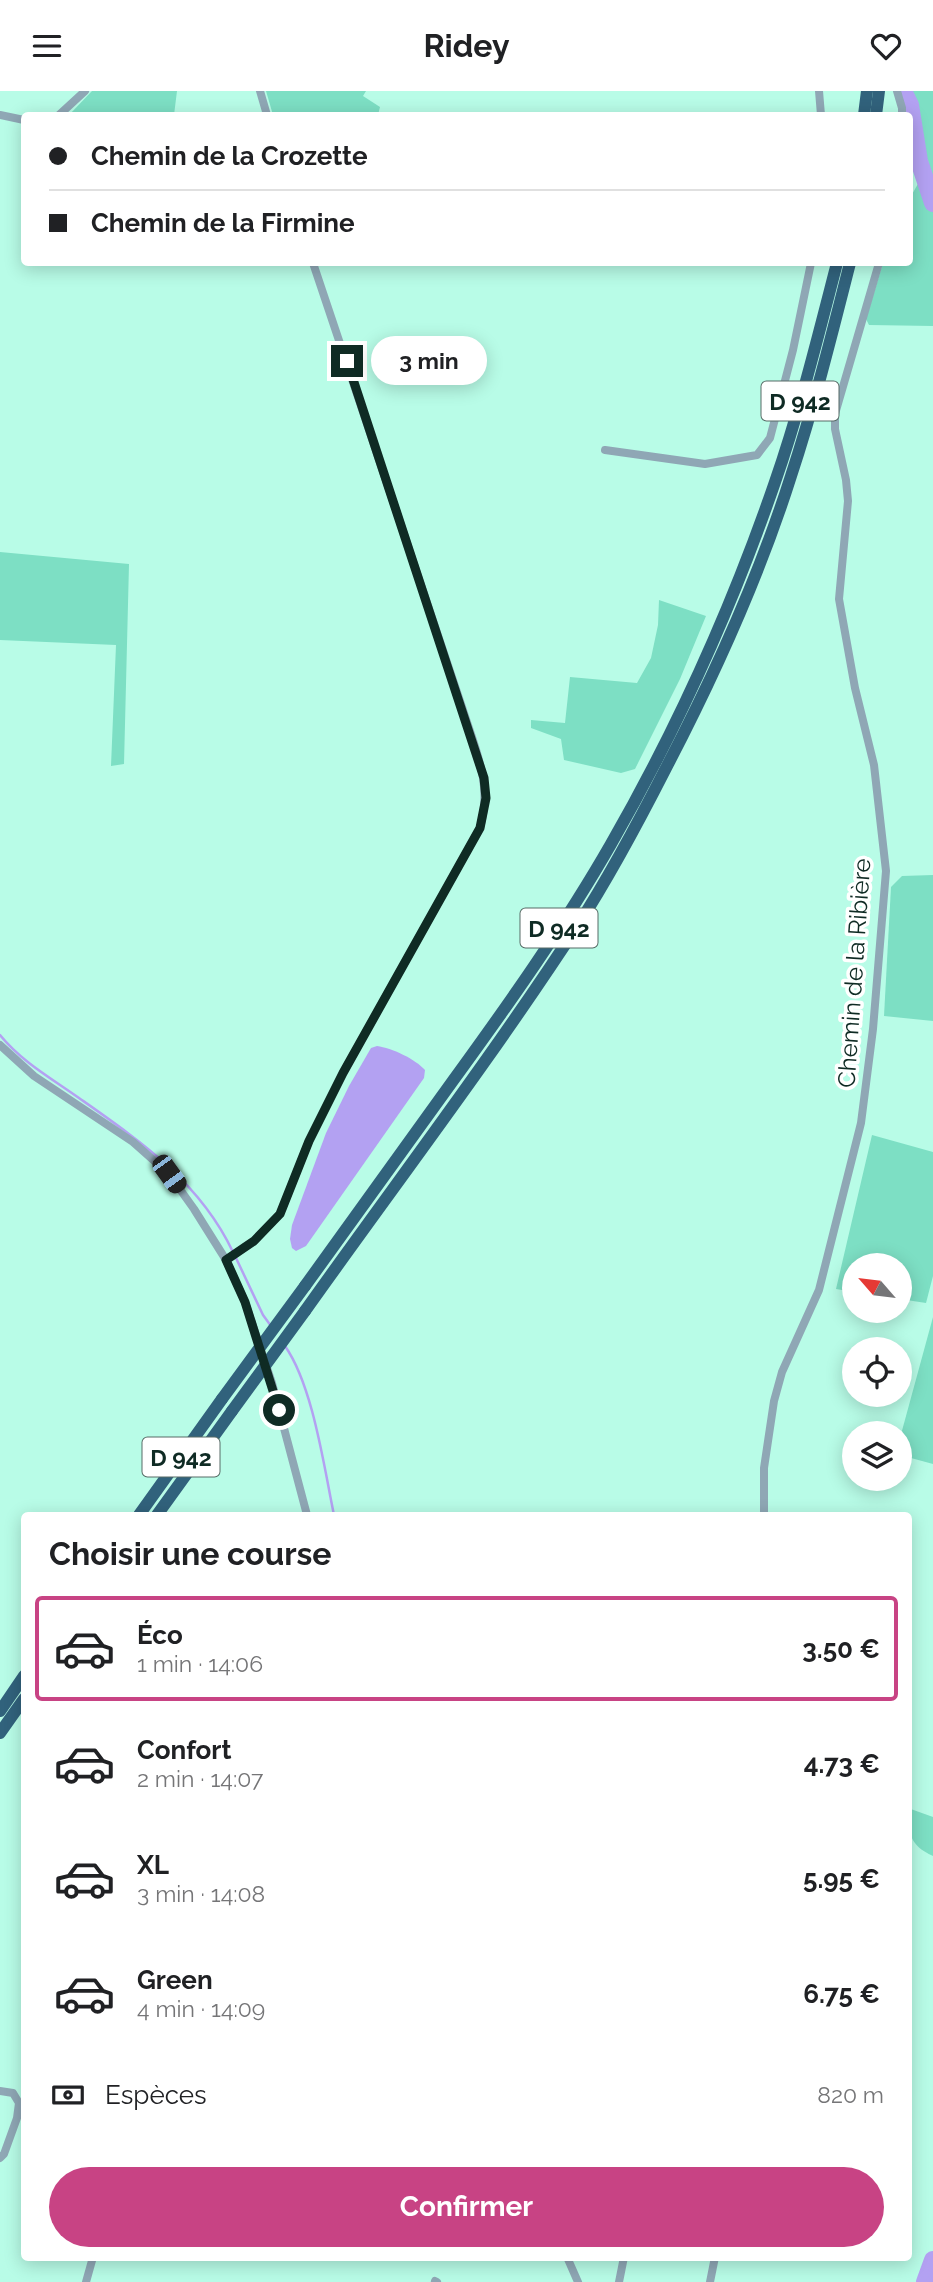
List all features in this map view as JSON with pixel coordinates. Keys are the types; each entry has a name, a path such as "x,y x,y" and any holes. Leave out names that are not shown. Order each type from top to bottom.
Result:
{"highway":[{"path":"864,112 867,91"},
{"path":"876,112 879,91"},
{"name":"D 942","path":"141,1512 491,1028 566,917 611,844 673,727 713,640 776,481 805,386 836,266"},
{"name":"D 942","path":"159,1512 510,1024 579,924 622,851 726,647 768,542 820,385 849,266"},
{"path":"0,1711 21,1680"},
{"path":"0,1733 21,1703"}],"street":[{"path":"62,112 85,91"},
{"path":"260,91 266,112"},
{"path":"819,91 821,112"},
{"path":"897,91 902,112"},
{"path":"0,115 21,119"},
{"path":"226,1260 254,1241 280,1214 309,1141 337,1084 480,828 486,798 484,778 462,707 314,266"},
{"path":"606,450 705,464 757,455 770,438 793,350 810,266"},
{"name":"Chemin de la Ribière","path":"764,1512 764,1468 774,1401 782,1372 819,1290 861,1123 873,1029 886,871 874,765 855,688 839,599 848,501 835,429 835,414 878,266"},
{"path":"0,1045 34,1076 133,1142 169,1174 194,1209 226,1260 245,1302 272,1383 306,1512"},
{"path":"0,2091 13,2093 19,2103 17,2118 4,2154 0,2158"},
{"path":"86,2282 92,2261"},
{"path":"569,2261 578,2282"},
{"path":"620,2282 623,2261"},
{"path":"710,2282 714,2261"}],"green space":[{"path":"92,91 177,91 174,112 72,112"},
{"path":"266,91 366,91 363,96 380,107 379,112 272,112"},
{"path":"902,91 933,91 933,326 869,325 866,319 882,266 913,266 913,193 929,164 913,121 913,112 910,112"},
{"path":"0,552 129,564 124,764 111,766 116,645 0,640"},
{"path":"659,600 706,616 680,679 635,769 621,773 564,760 561,739 531,728 531,720 565,723 570,677 637,683 651,658 658,625"},
{"path":"933,875 933,1021 884,1016 891,887 902,876"},
{"path":"872,1135 933,1152 933,1276 926,1303 912,1301 912,1253 844,1253"},
{"path":"842,1263 842,1290 836,1289"},
{"path":"933,1317 933,1464 912,1458 912,1421 905,1421 908,1407 912,1407 912,1394"},
{"path":"912,1809 933,1817 933,1856 915,1843 912,1837"}],"shaded area":[{"path":"377,1046 415,1062 425,1070 424,1078 306,1246 296,1251 292,1248 290,1239 292,1225 326,1133 371,1048"}],"waterway":[{"path":"903,91 911,112"},
{"path":"913,124 919,161 933,203"},
{"path":"0,1035 27,1062 124,1130 166,1165 204,1204 233,1252"},
{"path":"236,1258 271,1326"},
{"path":"285,1346 295,1363 310,1404 333,1512"},
{"path":"925,2282 933,2260"}],"route":[{"path":"279,1410 245,1302 226,1260 254,1241 280,1214 326,1105 480,828 486,798 484,778 462,707 347,361"}]}
